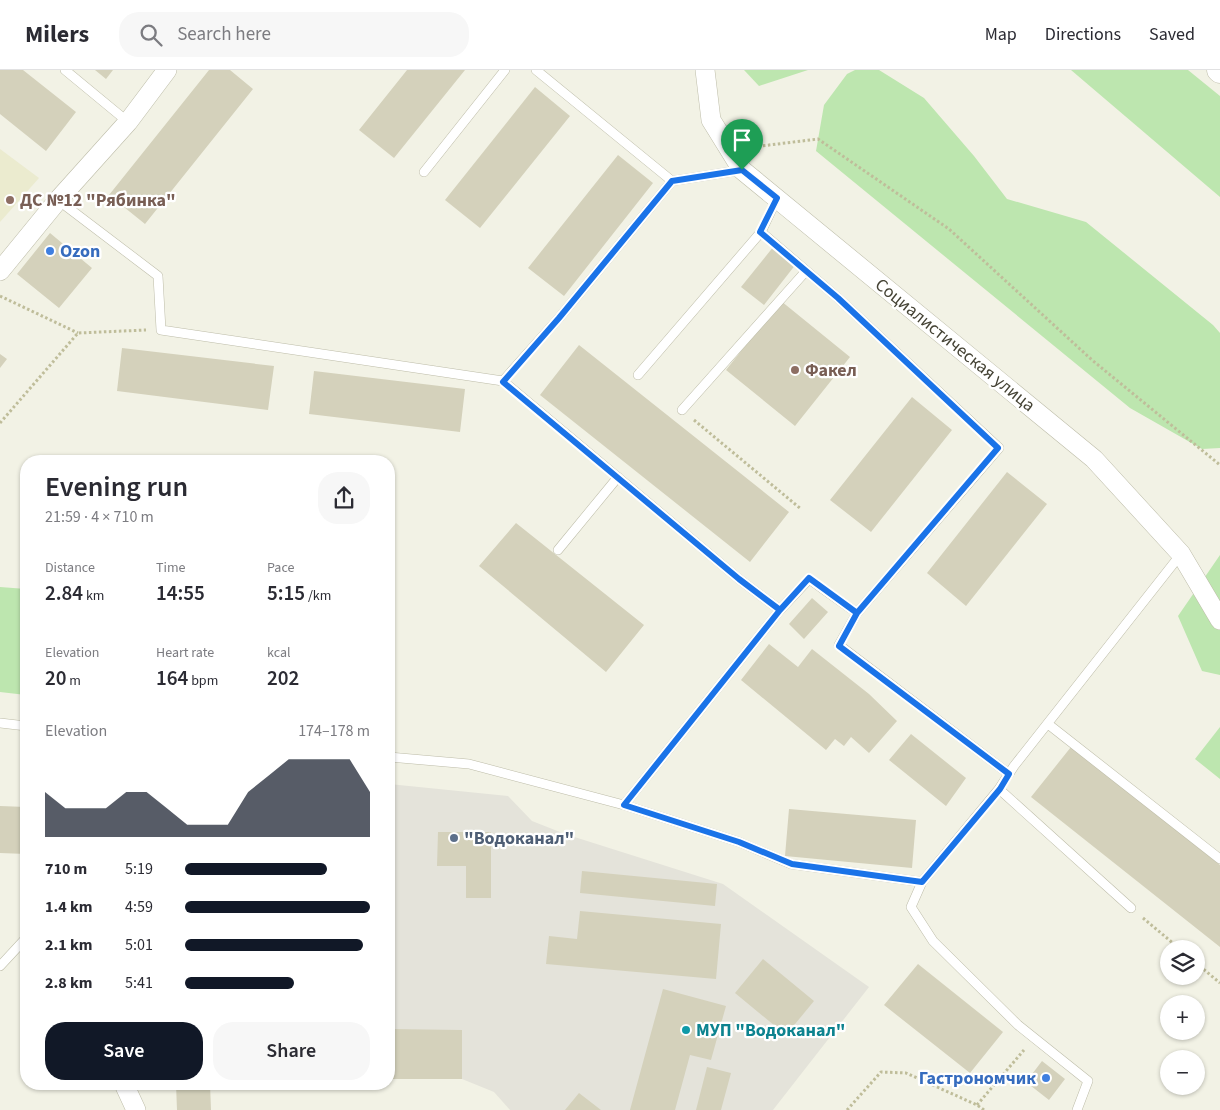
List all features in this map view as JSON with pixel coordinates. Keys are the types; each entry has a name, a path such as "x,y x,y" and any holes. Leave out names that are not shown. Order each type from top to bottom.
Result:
{"street":[{"path":"0,271 58,200 128,122 167,70"},
{"name":"Социалистическая улица","path":"705,70 710,120 742,170 1094,459 1181,554 1220,620"},
{"path":"127,1090 136,1110"}],"lane":[{"path":"64,70 128,122"},
{"path":"424,172 505,70"},
{"path":"536,70 672,181"},
{"path":"503,382 559,318 672,181 742,170"},
{"path":"638,375 760,232 777,198"},
{"path":"58,200 158,276 161,330 503,382 739,579 780,610"},
{"path":"760,232 845,304 998,448 857,613 839,646 1009,774"},
{"path":"682,410 806,271"},
{"path":"558,550 618,477"},
{"path":"1077,1110 1088,1081 1018,1025 933,942 912,907 922,882 1000,789 1009,774 1181,554"},
{"path":"624,805 780,610 809,578 857,613"},
{"path":"0,723 20,725"},
{"path":"1048,724 1220,859"},
{"path":"395,758 469,764 624,805 739,842 792,864 922,882"},
{"path":"1000,789 1131,908"},
{"path":"0,966 20,944"}],"path":[{"path":"730,150 818,139 950,229 1092,360 1220,465"},
{"path":"0,296 78,333 161,330"},
{"path":"0,423 78,333"},
{"path":"682,410 801,509"},
{"path":"1131,908 1169,940"},
{"path":"1205,970 1220,983"},
{"path":"977,1105 1034,1038"},
{"path":"847,1110 881,1072 906,1074 977,1105 984,1110"}],"shaded area":[{"name":"ДС №12 \"Рябинка\"","path":"0,149 39,178 0,222"},
{"path":"395,785 508,796 532,821 565,834 723,884 869,987 773,1110 510,1110 494,1092 462,1079 395,1079"}],"green space":[{"path":"744,70 808,70 759,86"},
{"path":"855,70 879,70 924,98 974,156 1007,199 1086,222 1213,325 1220,333 1220,448 1202,449 1130,408 816,151 824,105 847,74"},
{"path":"1071,70 1188,70 1220,96 1220,197"},
{"path":"1220,555 1220,675 1202,671 1178,616"},
{"path":"0,587 20,589 20,694 0,692"},
{"path":"1220,727 1220,779 1195,759"}],"building":[{"path":"0,70 23,70 76,112 46,151 0,114"},
{"path":"95,70 113,70 106,79"},
{"path":"209,70 230,70 253,89 145,224 109,195"},
{"path":"407,70 465,70 394,158 359,130"},
{"path":"535,87 570,116 480,228 445,200"},
{"path":"618,155 653,183 564,296 528,268"},
{"path":"50,233 92,268 59,308 17,274"},
{"path":"774,246 796,264 764,305 741,287"},
{"path":"781,301 850,357 795,426 726,370"},
{"path":"579,345 789,512 750,562 540,395"},
{"path":"122,348 274,366 268,410 117,391"},
{"path":"0,354 7,359 0,368"},
{"path":"314,371 465,389 460,432 309,414"},
{"path":"912,397 952,430 871,532 830,500"},
{"path":"1007,472 1047,504 966,606 927,573"},
{"path":"516,523 644,625 606,672 479,566"},
{"path":"812,598 828,612 804,639 789,624"},
{"path":"769,644 798,667 812,649 869,694 897,721 869,753 851,737 844,746 835,739 826,750 741,680"},
{"path":"911,734 966,778 946,806 889,760"},
{"path":"1071,747 1220,865 1220,947 1031,797"},
{"path":"0,806 20,807 20,854 0,853"},
{"path":"789,809 916,820 912,868 785,856"},
{"path":"438,832 491,832 491,898 466,898 466,866 437,866"},
{"path":"582,871 717,884 715,906 580,893"},
{"path":"580,911 721,924 716,979 546,964 549,936 577,939"},
{"path":"763,959 814,1001 786,1035 735,993"},
{"path":"918,964 1003,1032 970,1073 884,1005"},
{"name":"МУП \"Водоканал\"","path":"663,989 726,1006 711,1060 690,1055 675,1110 630,1110"},
{"path":"395,1029 462,1030 462,1079 395,1079"},
{"path":"1042,1061 1065,1079 1049,1100 1026,1082"},
{"path":"707,1067 731,1073 721,1110 696,1110"},
{"path":"176,1090 210,1090 211,1110 177,1110"},
{"path":"579,1093 601,1110 565,1110"}],"place":[{"name":"ДС №12 \"Рябинка\"","path":"10,200"},
{"name":"Ozon","path":"50,251"},
{"name":"Факел","path":"795,370"},
{"name":"\"Водоканал\"","path":"454,838"},
{"name":"МУП \"Водоканал\"","path":"686,1030"},
{"name":"Гастрономчик","path":"1046,1078"}],"route":[{"path":"742,170 672,181 559,318 503,382 739,579 780,610 809,578 857,613 839,646 1009,774 1000,789 922,882 792,864 739,842 624,805 780,610 809,578 857,613 998,448 838,298 760,232 777,198 742,170"}]}
